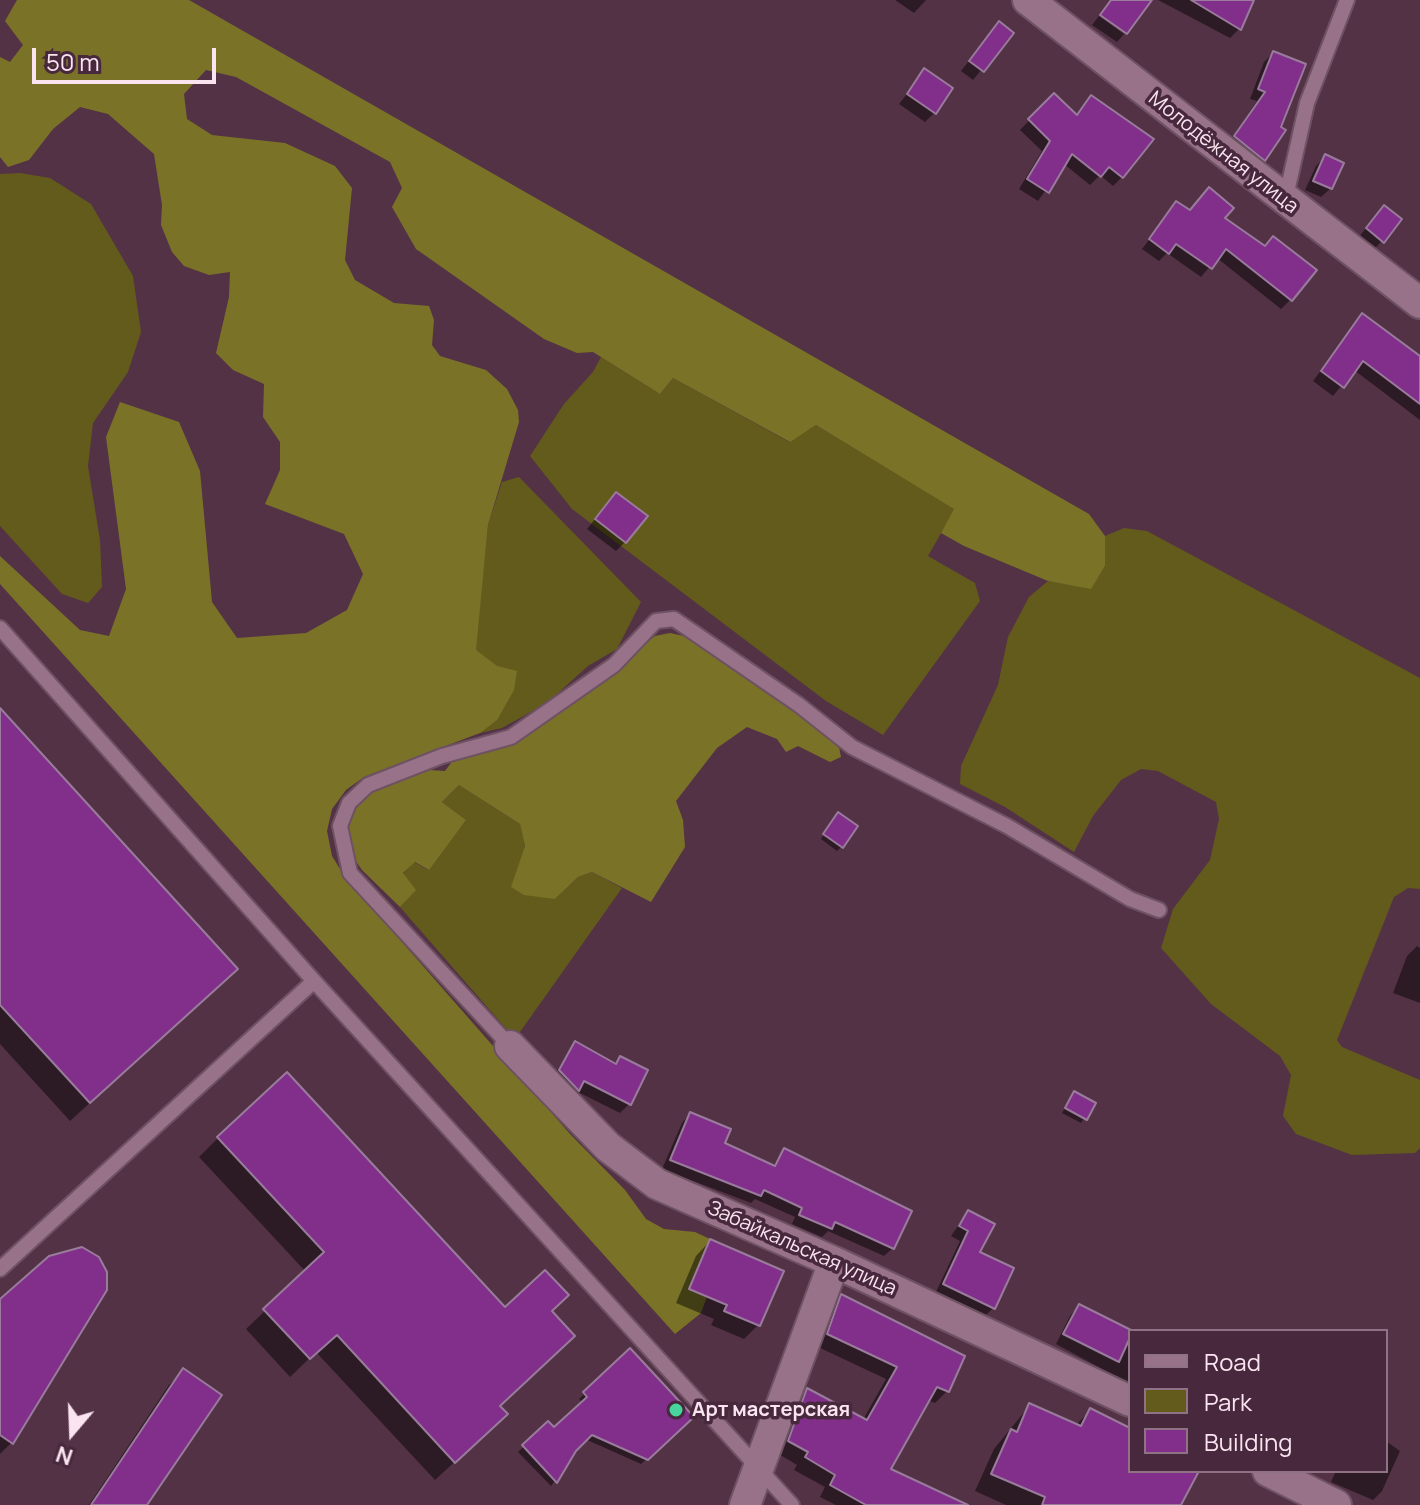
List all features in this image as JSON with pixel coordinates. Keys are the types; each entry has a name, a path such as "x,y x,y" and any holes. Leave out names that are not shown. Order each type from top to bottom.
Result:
{"street":[{"name":"Молодёжная улица","path":"1028,0 1420,303"},
{"name":"Забайкальская улица","path":"510,1046 608,1147 657,1184 834,1262 1128,1400"},
{"path":"745,1505 834,1262"},
{"path":"1272,1473 1336,1505"}],"lane":[{"path":"1285,201 1307,103 1347,0"},
{"path":"510,1046 350,873 340,826 349,803 368,785 442,756 511,737 614,665 656,621 674,619 799,705 852,747 1007,826 1130,899 1159,910"},
{"path":"0,628 314,981 792,1505"},
{"path":"0,1269 314,981"}],"green space":[{"path":"20,173 50,178 91,204 133,276 141,332 128,372 93,423 88,466 100,540 102,587 88,603 62,594 0,526 0,174"},
{"path":"601,357 660,394 673,378 789,442 816,425 955,509 928,556 975,583 980,601 883,735 826,701 572,509 530,456 564,404 593,372"},
{"path":"519,477 641,602 617,649 588,666 547,703 502,728 480,733 467,729 488,525 502,482"},
{"path":"1124,528 1147,531 1420,678 1420,889 1408,888 1394,897 1337,1040 1342,1047 1420,1080 1420,1148 1415,1153 1352,1155 1296,1134 1283,1116 1291,1075 1280,1056 1211,1004 1161,948 1173,909 1210,860 1219,819 1216,802 1158,771 1141,769 1121,780 1093,816 1074,852 1005,807 960,784 961,766 998,685 1008,637 1029,597 1048,581 1091,588 1105,566 1105,536"},
{"path":"459,785 520,824 525,846 512,887 555,899 578,877 592,872 622,888 515,1039 400,907 415,890 403,874 414,862 428,870 466,820 442,802"}],"shaded area":[{"path":"17,0 189,0 1089,514 1105,536 1105,566 1091,589 1048,581 964,546 941,533 954,509 816,425 790,442 673,378 660,394 593,352 577,353 544,339 416,249 392,207 402,188 390,162 236,77 206,70 184,94 187,119 212,135 285,143 335,166 352,188 345,260 355,280 394,303 429,306 434,320 432,345 440,356 486,370 507,389 518,410 519,422 488,525 476,650 497,666 517,671 514,690 497,720 480,733 364,777 346,790 332,809 327,831 332,856 345,877 571,1135 625,1190 646,1219 664,1229 695,1232 710,1239 689,1288 707,1297 701,1313 675,1334 0,584 0,556 80,630 109,636 126,589 106,437 120,402 179,422 200,471 212,602 237,638 306,633 347,610 363,574 344,534 265,504 280,470 280,442 263,417 264,384 233,370 216,353 229,297 230,272 209,275 184,266 172,252 161,225 162,205 154,154 108,114 80,107 53,129 29,160 8,167 0,157 0,57 10,62 23,45 5,21"},
{"path":"670,633 684,636 786,704 839,747 841,757 830,762 798,746 786,752 777,739 747,727 717,748 676,801 683,820 685,847 651,902 592,872 578,877 555,899 524,895 511,887 525,846 520,824 459,785 442,802 466,820 429,870 415,862 403,873 416,890 400,907 362,870 351,854 346,820 357,800 374,788 429,770 445,771 454,759 512,742 564,709 655,636"}],"building":[{"path":"1111,0 1152,0 1127,34 1100,15"},
{"path":"1191,0 1254,0 1241,30"},
{"path":"999,21 1014,33 984,72 969,61"},
{"path":"1273,51 1306,64 1281,127 1286,130 1265,161 1234,136 1265,92 1258,89"},
{"path":"924,68 953,88 936,114 907,94"},
{"path":"1054,93 1077,115 1091,95 1154,139 1123,178 1109,167 1101,177 1072,154 1049,193 1027,179 1050,141 1028,119"},
{"path":"1325,154 1344,163 1332,189 1313,181"},
{"path":"1209,187 1234,208 1225,218 1265,246 1273,236 1317,270 1292,301 1226,249 1212,269 1176,244 1169,254 1149,239 1176,201 1190,210"},
{"path":"1384,205 1402,219 1384,243 1366,228"},
{"path":"1362,313 1420,356 1420,404 1363,361 1344,388 1321,371"},
{"path":"616,492 648,516 626,543 595,519"},
{"path":"0,708 238,969 90,1103 0,1005"},
{"path":"838,812 858,826 843,848 823,834"},
{"path":"575,1041 616,1064 620,1056 648,1070 631,1105 584,1081 579,1091 559,1070"},
{"path":"287,1072 505,1307 545,1270 569,1295 552,1311 575,1336 500,1406 508,1414 455,1463 337,1335 310,1359 263,1309 324,1252 217,1137"},
{"path":"1074,1091 1096,1103 1087,1120 1065,1108"},
{"path":"690,1112 731,1129 725,1143 775,1166 784,1148 912,1211 894,1249 835,1222 832,1229 799,1215 802,1208 764,1190 761,1196 670,1160"},
{"path":"968,1210 995,1224 980,1252 1014,1268 995,1309 943,1284 968,1231 959,1226"},
{"path":"710,1239 784,1271 760,1326 724,1311 727,1305 689,1289"},
{"path":"82,1247 99,1257 107,1272 107,1290 13,1444 0,1435 0,1299 49,1256"},
{"path":"841,1294 965,1356 949,1392 937,1387 891,1469 968,1505 866,1505 830,1485 835,1475 805,1457 808,1452 788,1441 807,1388 867,1420 897,1367 827,1334"},
{"path":"1079,1304 1129,1329 1128,1342 1119,1362 1063,1334"},
{"path":"630,1348 694,1417 648,1460 592,1435 576,1451 557,1483 522,1445 548,1421 554,1427 587,1397 583,1392"},
{"path":"183,1368 222,1395 147,1505 91,1505"},
{"path":"1029,1403 1081,1426 1090,1408 1128,1427 1128,1473 1198,1473 1181,1505 1042,1505 1045,1497 991,1474 1011,1429 1017,1432"}],"place":[{"name":"Арт мастерская","path":"676,1410"}]}
